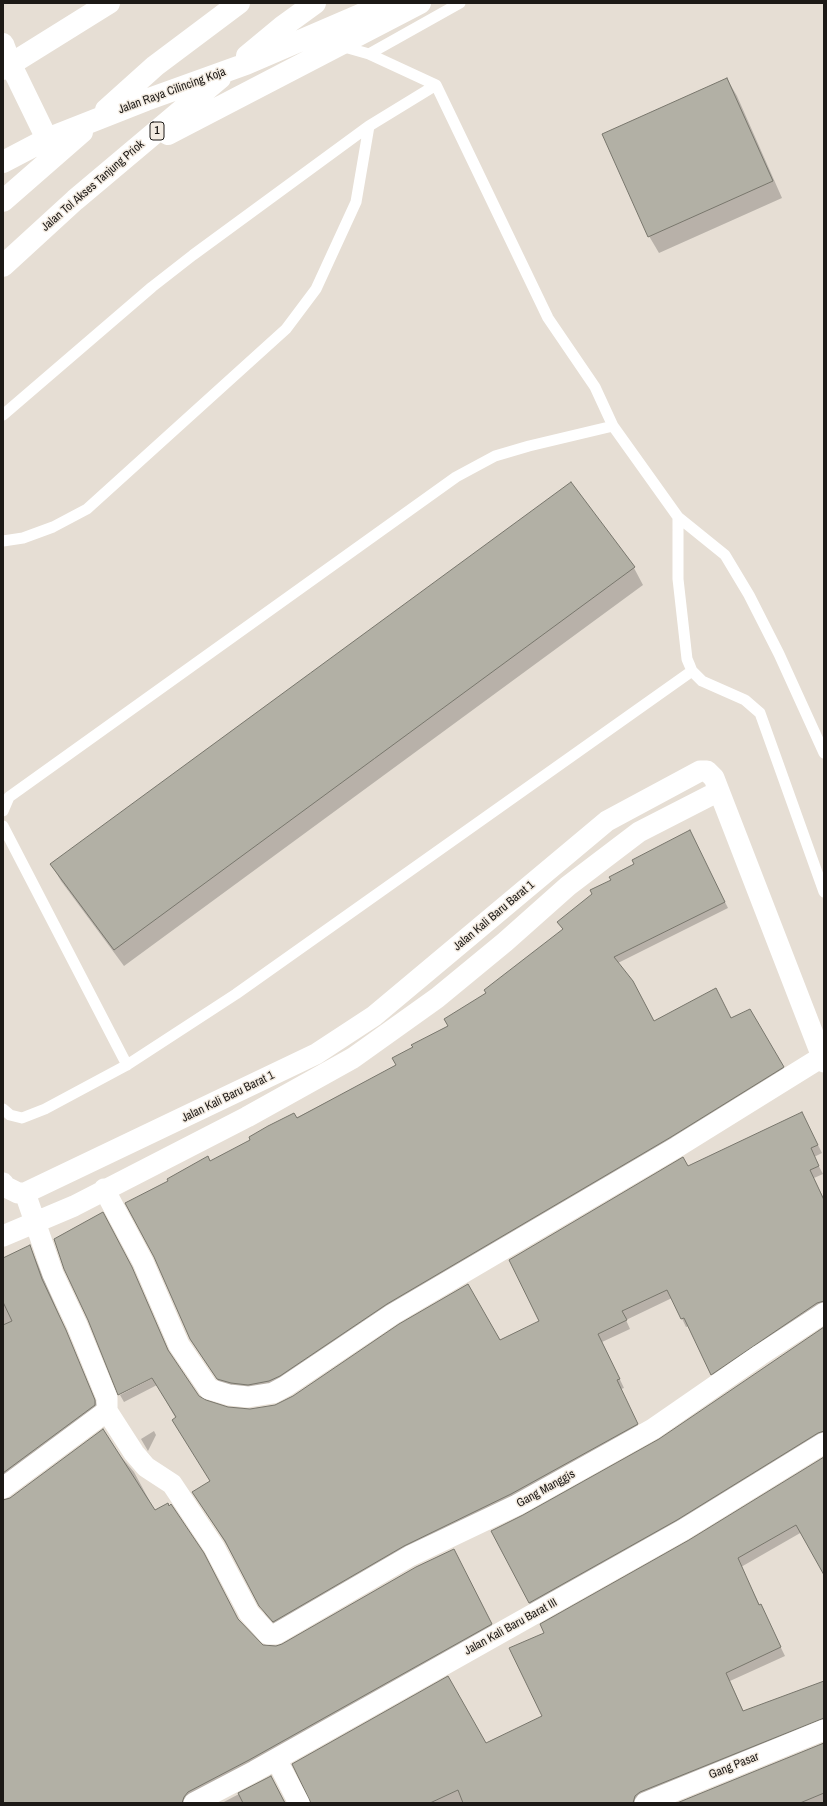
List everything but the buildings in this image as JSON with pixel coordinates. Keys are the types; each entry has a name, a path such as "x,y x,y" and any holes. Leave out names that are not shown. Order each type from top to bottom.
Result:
{"main road":[{"path":"7,67 109,3"},
{"path":"3,201 155,66 239,3"},
{"name":"Jalan Tol Akses Tanjung Priok","path":"3,266 75,200 282,27 315,3"},
{"name":"Jalan Raya Cilincing Koja","path":"342,22 362,3"},
{"name":"Jalan Raya Cilincing Koja","path":"3,162 47,140 146,100 246,64 388,3"},
{"path":"132,152 420,3"},
{"path":"3,44 7,67 47,140"}],"street":[{"name":"Jalan Kali Baru Barat 1","path":"25,1193 316,1054 374,1016 608,821 700,771 706,772 714,778 823,1059"},
{"path":"3,1236 74,1206 104,1189 247,1117 353,1058 437,998 505,942 568,886 632,836 719,791"},
{"path":"104,1189 143,1262 179,1345 209,1389 229,1395 248,1397 273,1393 286,1386 393,1314 677,1147 823,1059"},
{"path":"3,1182 6,1187 18,1193 25,1193 53,1274 77,1325 107,1398 107,1411 3,1488"},
{"name":"Gang Manggis","path":"107,1411 134,1453 146,1467 172,1484 214,1548 249,1613 268,1634 276,1634 410,1556 517,1505 653,1429 824,1313"},
{"name":"Jalan Kali Baru Barat III","path":"194,1803 276,1759 683,1530 824,1443"},
{"name":"Gang Pasar","path":"645,1803 824,1730"},
{"path":"276,1759 299,1803"}],"lane":[{"path":"368,54 460,3"},
{"path":"307,37 368,54 436,85 548,318 595,387 614,426 678,518 725,556 749,595 779,654 824,753"},
{"path":"3,415 181,264 369,126 436,85"},
{"path":"3,541 23,538 53,527 87,509 286,329 316,289 356,202 369,126"},
{"path":"3,811 9,797 456,477 495,456 529,446 614,426"},
{"path":"678,518 678,578 687,659 692,671 702,681 745,700 760,713 824,892"},
{"path":"3,1109 10,1115 22,1118 45,1109 127,1066 236,994 692,671"},
{"path":"3,826 127,1066"}]}
